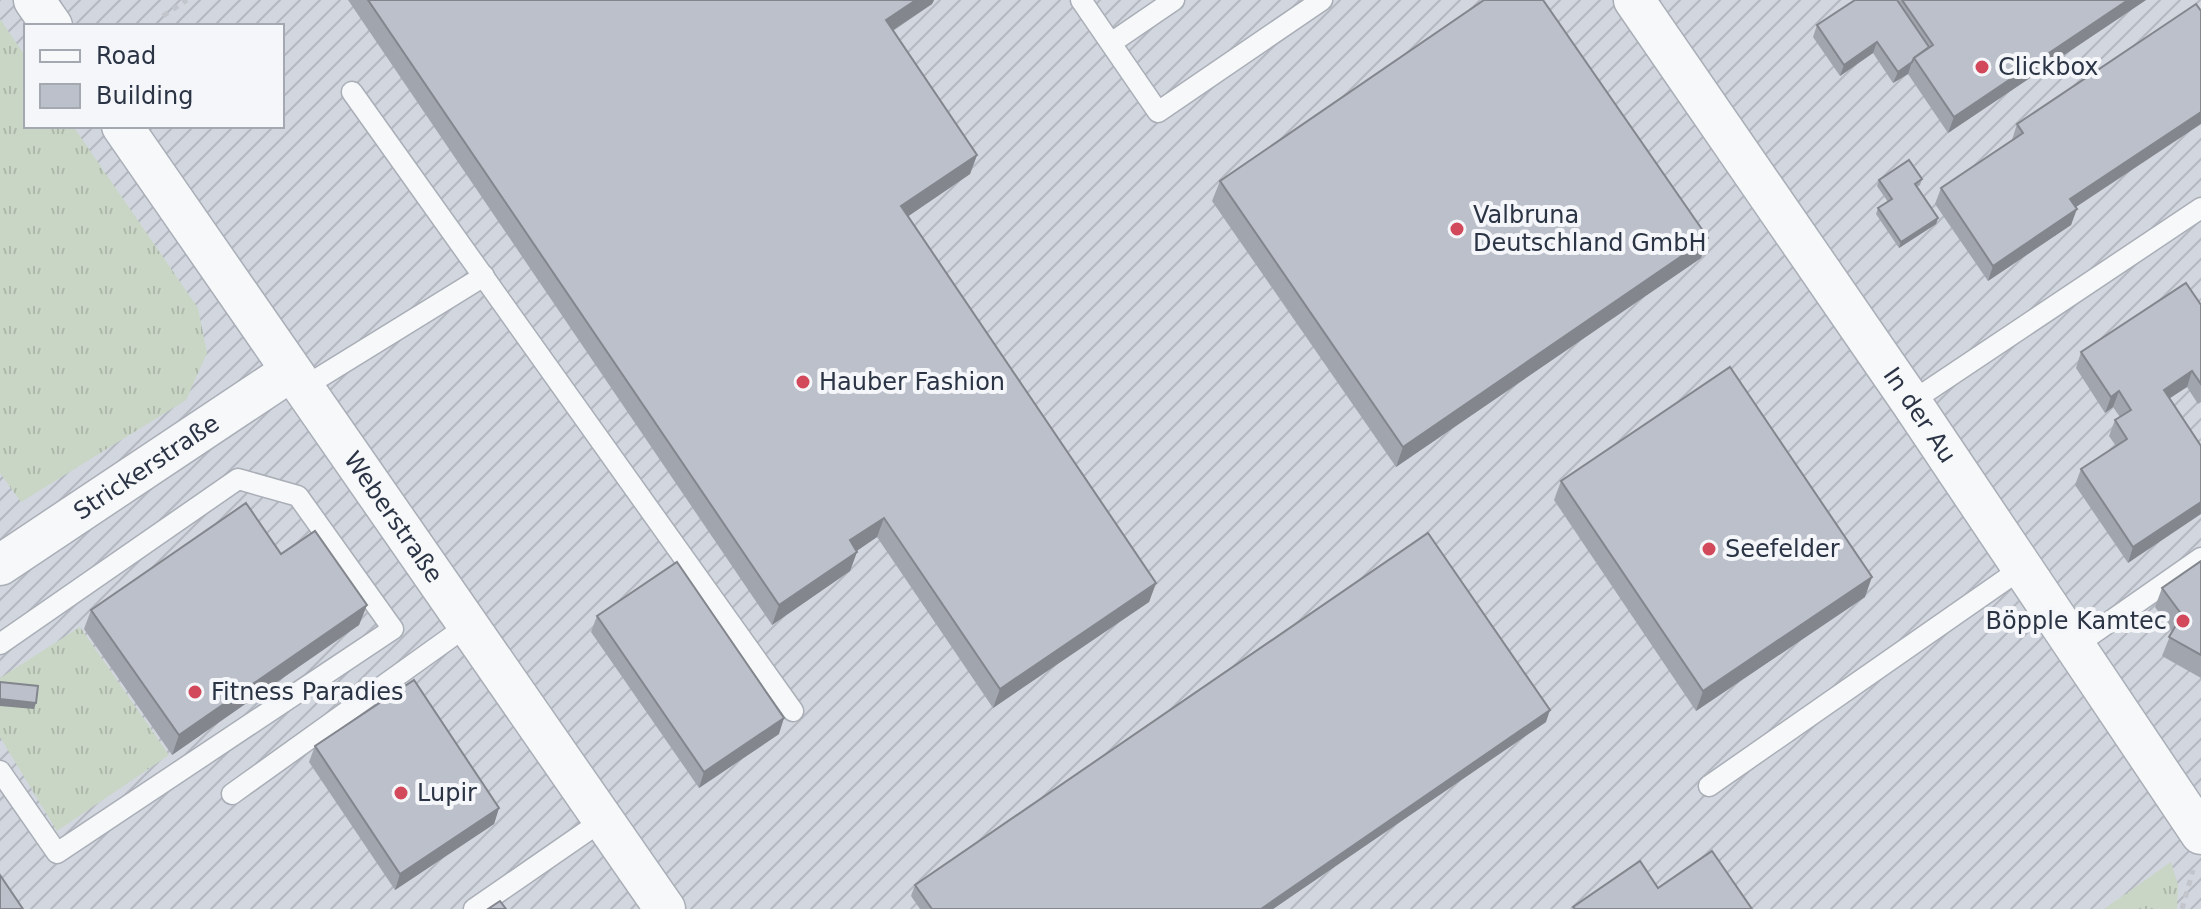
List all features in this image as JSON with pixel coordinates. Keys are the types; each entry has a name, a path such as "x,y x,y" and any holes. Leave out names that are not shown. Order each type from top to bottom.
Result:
{"street":[{"path":"34,0 51,24"},
{"name":"In der Au","path":"1634,0 2075,646 2198,848"},
{"name":"Weberstraße","path":"123,128 665,909"},
{"name":"Strickerstraße","path":"0,565 298,379"}],"lane":[{"path":"1081,0 1158,112 1322,0"},
{"path":"1111,43 1174,0"},
{"path":"352,92 793,711"},
{"path":"1911,402 2201,208"},
{"path":"298,379 484,276"},
{"path":"0,644 238,479 298,496 393,629 57,853 0,771"},
{"path":"2075,646 2201,558"},
{"path":"1709,786 2022,568"},
{"path":"232,794 468,625"},
{"path":"474,909 603,820"}],"path":[{"path":"163,16 187,0"},
{"path":"2182,909 2198,848"}],"shaded area":[{"path":"0,0 2201,0 2201,909 0,909"}],"green space":[{"path":"0,19 24,54 24,128 74,128 198,308 207,353 186,400 21,502 0,473"},
{"path":"80,627 169,755 57,831 0,737 0,678"},
{"path":"2171,862 2178,885 2177,909 2104,909"}],"building":[{"name":"Hauber Fashion","path":"368,0 916,0 886,20 977,155 901,206 1156,583 1000,689 884,518 850,540 857,552 779,605"},
{"name":"Valbruna Deutschland GmbH","path":"1484,0 1543,0 1708,238 1403,447 1220,181"},
{"path":"1855,0 1897,0 1929,47 1898,72 1877,42 1844,65 1817,25"},
{"name":"Clickbox","path":"1902,0 2128,0 1954,117 1914,58 1933,45"},
{"path":"2196,4 2201,11 2201,112 2070,199 2077,209 1993,266 1941,188 2023,133 2017,124"},
{"path":"1909,160 1922,179 1915,184 1938,218 1901,242 1878,208 1892,199 1879,180"},
{"path":"2186,283 2201,305 2201,384 2192,371 2164,390 2201,446 2201,502 2133,547 2081,469 2127,439 2115,420 2131,410 2119,391 2111,397 2081,352"},
{"name":"Seefelder","path":"1730,367 1872,577 1703,691 1561,481"},
{"name":"Fitness Paradies","path":"246,503 281,554 315,531 367,605 179,735 91,610"},
{"path":"1428,533 1550,710 1261,909 932,909 915,885"},
{"path":"2201,561 2201,655 2169,637 2182,615 2162,588"},
{"path":"677,562 784,718 704,772 597,616"},
{"name":"Lupir","path":"414,680 499,808 400,874 315,746"},
{"path":"0,682 38,686 36,703 0,699"},
{"path":"1712,851 1752,909 1573,907 1640,861 1658,888"},
{"path":"0,875 23,909 0,909"},
{"path":"500,901 506,909 488,909"}],"place":[{"name":"Clickbox","path":"1982,67"},
{"name":"Valbruna Deutschland GmbH","path":"1457,229"},
{"name":"Hauber Fashion","path":"803,382"},
{"name":"Seefelder","path":"1709,549"},
{"name":"Böpple Kamtec","path":"2183,621"},
{"name":"Fitness Paradies","path":"195,692"},
{"name":"Lupir","path":"401,793"}]}
